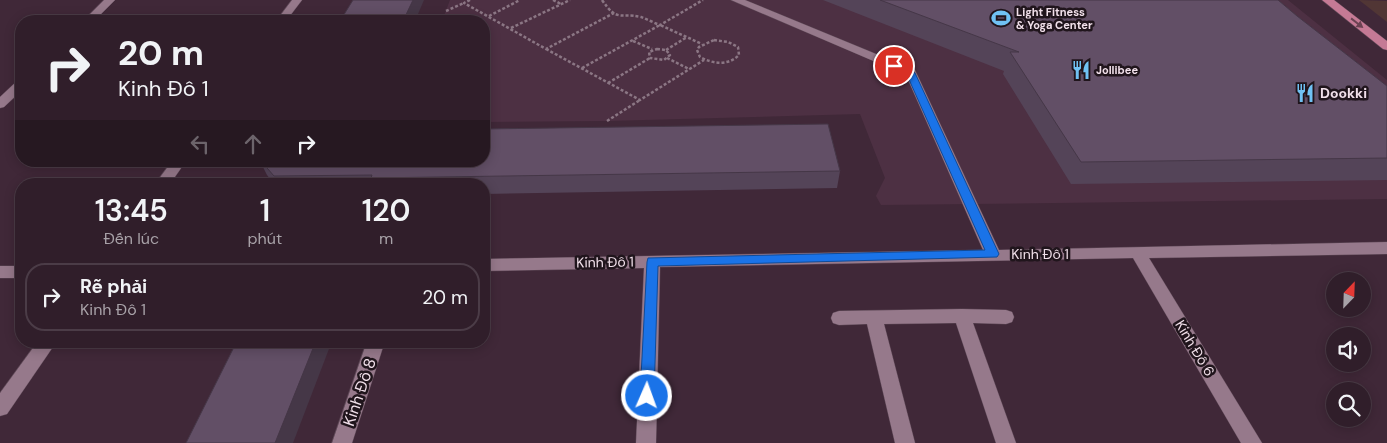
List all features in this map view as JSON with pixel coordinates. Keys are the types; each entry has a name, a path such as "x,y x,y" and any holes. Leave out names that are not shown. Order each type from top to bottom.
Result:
{"main road":[{"path":"1327,0 1387,47"}],"street":[{"path":"94,15 110,0"},
{"path":"286,15 297,0"},
{"path":"736,0 911,73 993,254"},
{"path":"0,104 15,90"},
{"path":"166,178 175,167"},
{"name":"Kinh Đô 1","path":"490,265 1387,248"},
{"name":"Kinh Đô 6","path":"1138,254 1252,443"},
{"path":"646,443 652,262"},
{"path":"0,272 15,272"},
{"path":"962,316 1006,443"},
{"path":"874,317 905,443"},
{"path":"839,318 1006,317"},
{"path":"0,408 43,348"},
{"name":"Kinh Đô 8","path":"342,443 374,348"}],"path":[{"path":"446,11 470,0"},
{"path":"490,15 520,0"},
{"path":"553,0 562,4"},
{"path":"510,29 570,0"},
{"path":"602,0 617,16 640,17 702,44"},
{"path":"582,68 703,0"},
{"path":"464,2 486,15"},
{"path":"546,49 614,13"},
{"path":"490,17 640,100"},
{"path":"632,40 653,49 666,50 687,37"},
{"path":"714,40 728,42 734,44 739,51 736,58 725,63 704,60 700,57 697,50 702,44 714,40"},
{"path":"650,58 648,54 653,49"},
{"path":"666,50 670,55 667,58"},
{"path":"608,83 650,58 660,60 667,58 690,69"},
{"path":"607,121 704,60"}],"shaded area":[{"path":"450,0 1288,0 1387,80 1387,199 881,205 876,196 885,178 860,114 607,121 490,122 490,15 444,15"},
{"path":"1359,0 1387,1 1387,22"}],"building":[{"path":"353,0 413,0 406,15 344,15"},
{"path":"880,0 1278,0 1387,86 1387,158 1081,162 1010,52 1019,52"},
{"path":"828,124 840,171 371,178 372,175 274,176 266,167 490,167 490,129"},
{"path":"234,348 313,348 275,443 186,443"}],"place":[{"name":"Light Fitness & Yoga Center","path":"1001,18"},
{"name":"Jollibee","path":"1081,70"},
{"name":"Dookki","path":"1305,93"}],"route":[{"path":"647,396 652,262 993,254 911,73 894,66"}]}
